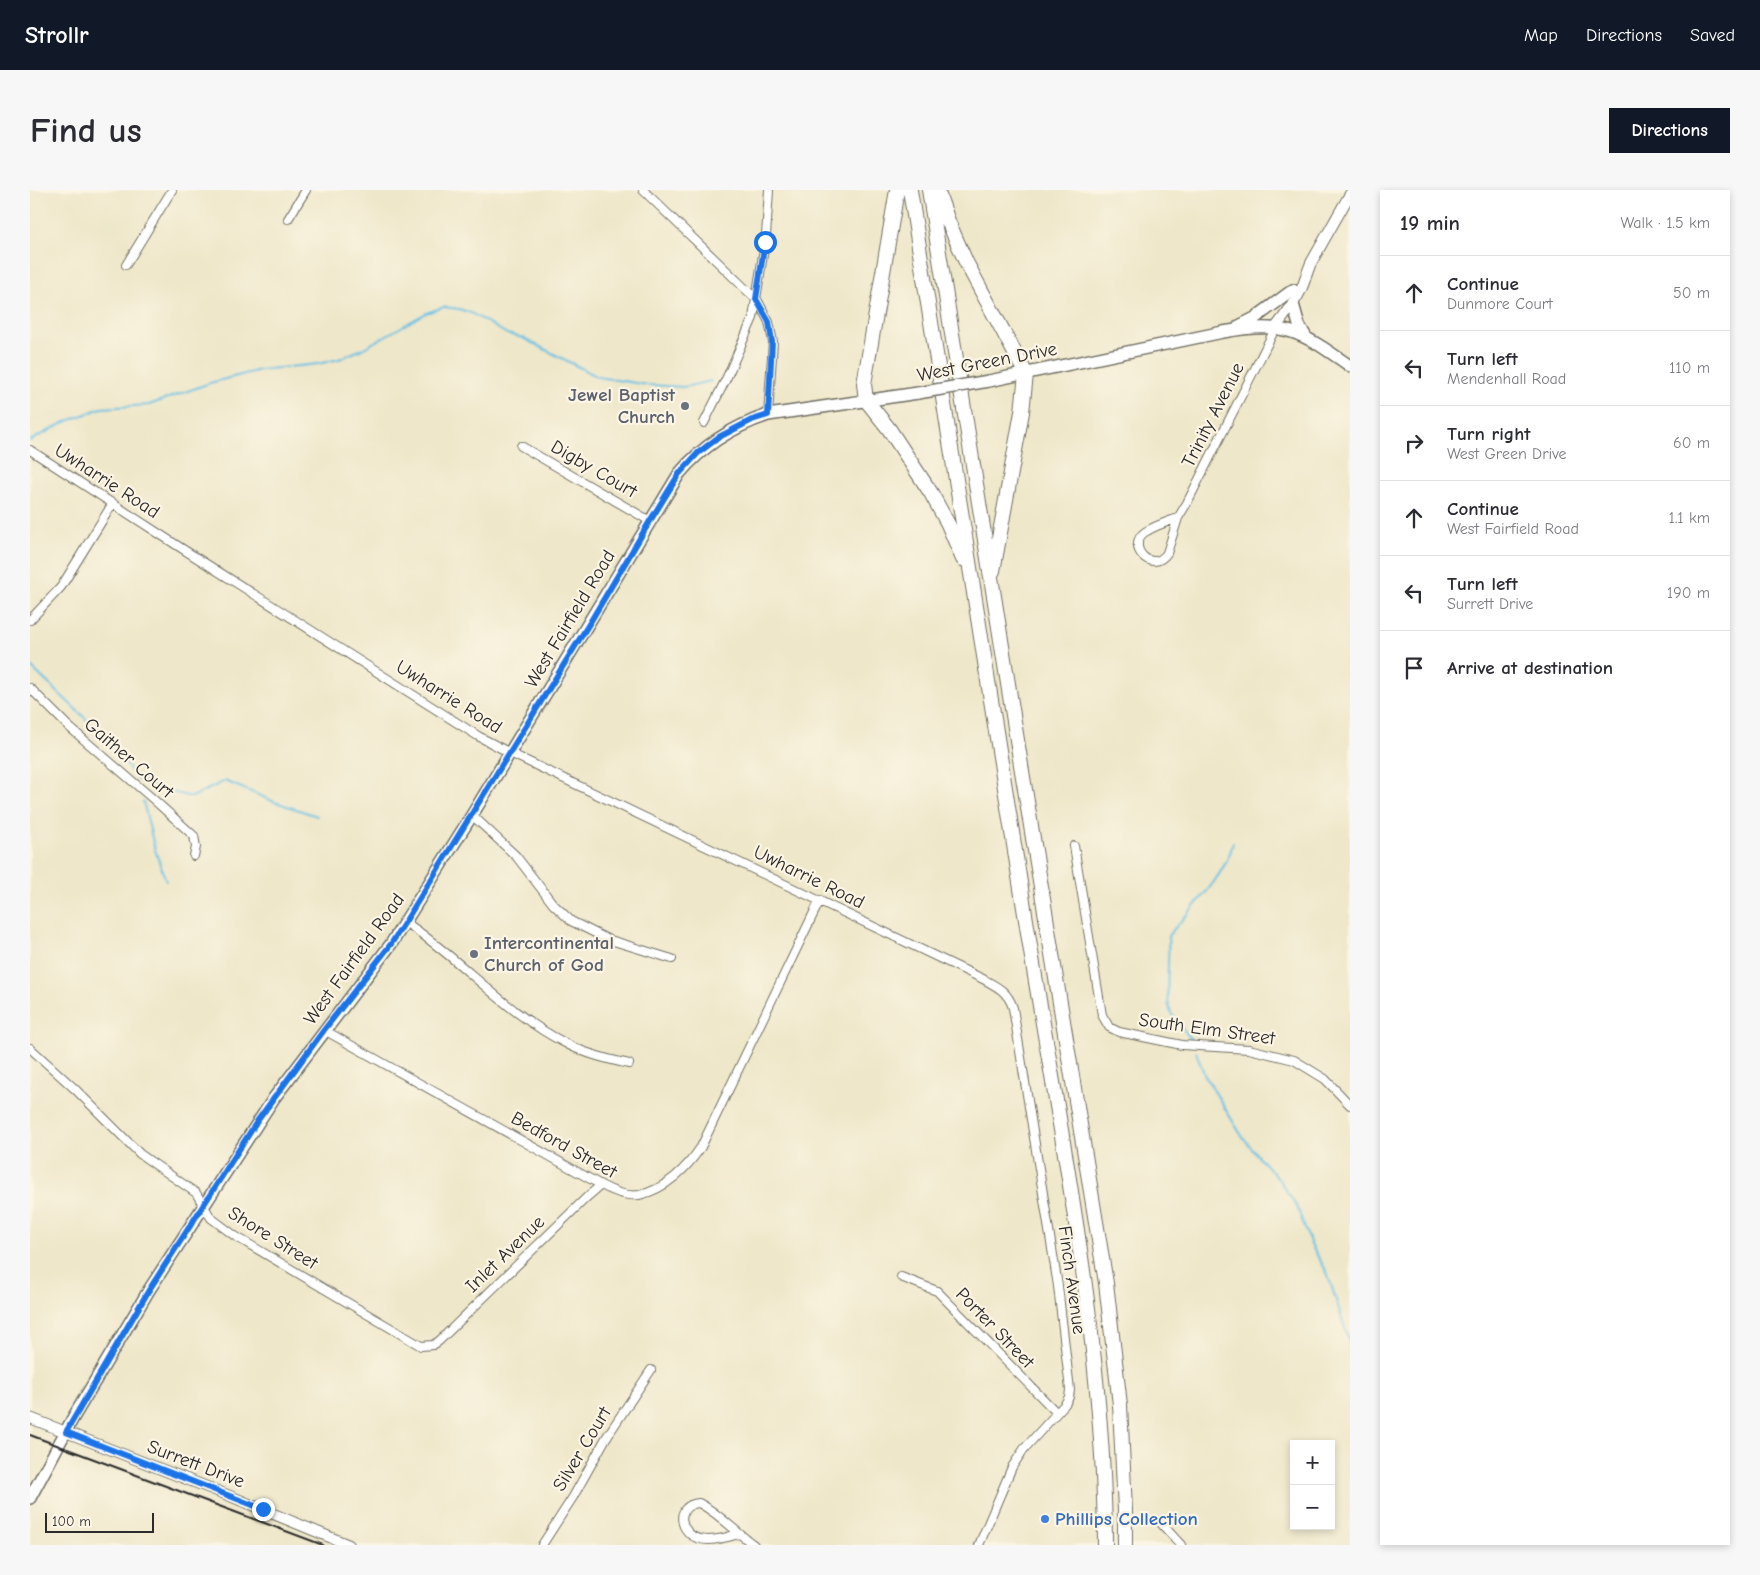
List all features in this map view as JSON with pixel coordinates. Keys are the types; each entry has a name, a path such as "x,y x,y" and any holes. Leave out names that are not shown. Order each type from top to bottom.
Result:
{"highway":[{"path":"898,190 864,384 866,400 931,493 948,524 972,580"},
{"path":"910,190 1086,1291 1101,1424 1105,1492 1105,1545"},
{"path":"929,190 1106,1283 1120,1405 1125,1545"},
{"path":"937,190 966,262 1026,374 1022,412 991,581"}],"main road":[{"path":"1229,331 1255,318 1293,290"},
{"path":"1293,304 1298,325 1306,337"},
{"name":"West Green Drive","path":"1276,327 1291,337 1332,354"},
{"name":"West Green Drive","path":"709,444 731,430 768,415 916,394 989,381 1250,328 1276,327 1306,337 1350,366"},
{"name":"West Fairfield Road","path":"30,1498 66,1432 149,1290 203,1205 274,1098 391,944 510,753 679,474 709,444"}],"street":[{"path":"126,265 172,190"},
{"path":"288,219 306,190"},
{"path":"644,190 756,299 769,322 772,342 768,415"},
{"path":"704,422 727,378 750,326 766,236 769,190"},
{"name":"Trinity Avenue","path":"1178,518 1149,530 1141,536 1138,541 1138,551 1144,557 1157,561 1164,557 1170,547 1178,518 1293,290 1306,274 1350,194"},
{"name":"Trinity Avenue","path":"1276,327 1293,304 1306,274"},
{"name":"Digby Court","path":"521,446 650,521"},
{"name":"Uwharrie Road","path":"30,450 478,736 983,979 1001,989 1008,996"},
{"path":"30,620 61,587 113,504"},
{"name":"Gaither Court","path":"30,688 68,726 154,799 194,836 196,847 194,856"},
{"path":"472,815 516,856 553,904 571,921 607,939 672,959"},
{"name":"South Elm Street","path":"1074,846 1102,1015 1109,1027 1119,1032 1182,1045 1249,1049 1294,1060 1325,1079 1350,1105"},
{"name":"Bedford Street","path":"324,1030 601,1186 618,1193 639,1195 671,1179 696,1156 820,900"},
{"path":"405,922 453,958 500,999 544,1032 567,1045 598,1057 629,1064"},
{"name":"Finch Avenue","path":"979,1545 1012,1467 1024,1449 1057,1413 1069,1397 1070,1390 1055,1268 1015,1017 1008,996"},
{"name":"Shore Street","path":"30,1048 76,1090 140,1154 196,1193 211,1218 235,1236 415,1344 430,1346"},
{"name":"Inlet Avenue","path":"430,1346 439,1341 587,1197 601,1186"},
{"name":"Porter Street","path":"901,1277 937,1291 1057,1413"},
{"name":"Silver Court","path":"542,1545 573,1497 606,1438 651,1370"},
{"name":"Surrett Drive","path":"30,1418 230,1496 349,1545"},
{"path":"739,1534 709,1540 700,1539 684,1528 682,1520 685,1509 699,1503 754,1545"},
{"path":"1159,1521 1181,1545"}],"waterway":[{"path":"30,441 63,423 101,408 149,405 210,383 260,370 318,364 339,359 362,349 426,313 444,307 471,313 507,334 523,338 598,377 648,385 684,387 711,381"},
{"path":"30,666 101,734 137,780"},
{"path":"137,779 163,790 192,797 225,781 275,802 317,816"},
{"path":"143,801 155,850 166,881"},
{"path":"1192,1041 1173,1017 1169,1006 1168,936 1215,880 1223,868 1233,843"},
{"path":"1196,1052 1205,1076 1240,1133 1278,1178 1297,1207 1311,1245 1327,1272 1350,1344"}],"railway":[{"path":"30,1435 323,1545"}],"place":[{"name":"Jewel Baptist Church","path":"685,406"},
{"name":"Intercontinental Church of God","path":"474,954"},
{"name":"Phillips Collection","path":"1045,1519"}],"route":[{"path":"263,1509 66,1432 149,1290 258,1120 324,1030 391,944 592,619 669,488 688,463 719,437 752,420 768,415 772,342 769,322 756,299 765,242"}]}
